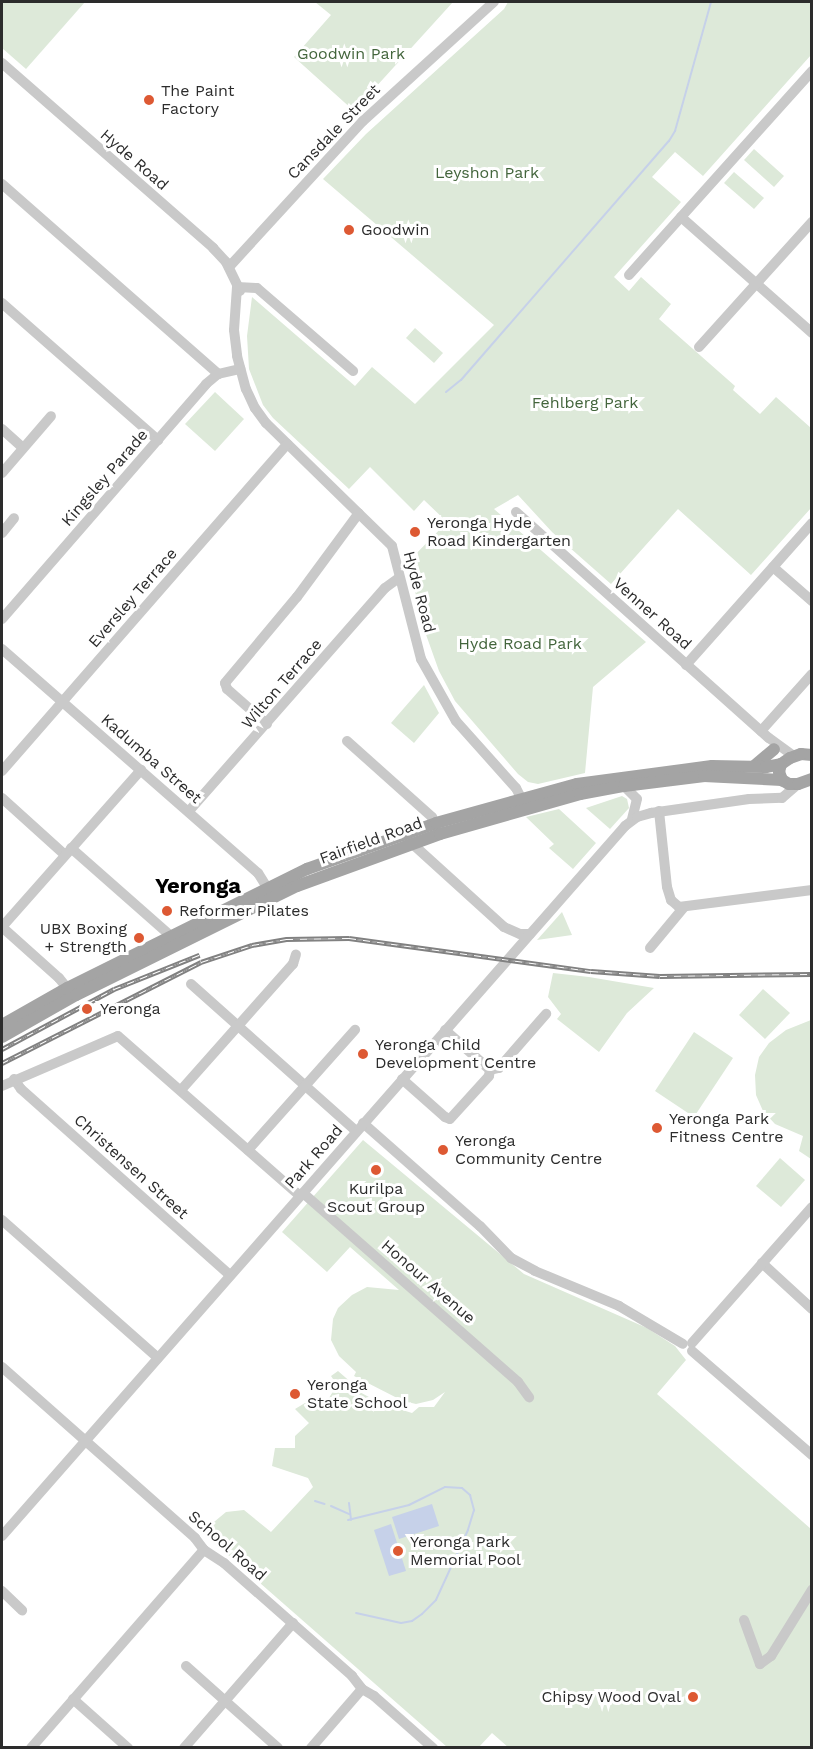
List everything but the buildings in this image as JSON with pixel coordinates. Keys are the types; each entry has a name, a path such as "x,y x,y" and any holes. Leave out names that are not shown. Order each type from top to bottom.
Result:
{"main road":[{"path":"754,766 768,739"},
{"name":"Fairfield Road","path":"2,1037 76,995 338,857 408,840 438,828 524,803 577,784 727,765 754,766 798,756"},
{"path":"784,781 779,772 798,756"},
{"name":"Fairfield Road","path":"524,803 624,786 704,776 807,782"},
{"name":"Fairfield Road","path":"2,1025 67,988 172,937 271,893"}],"street":[{"name":"Cansdale Street","path":"229,267 363,121 494,2"},
{"name":"Hyde Road","path":"4,69 213,249 229,267 241,302 236,336 240,369 255,408 287,444 392,546 422,659 437,688 469,738 516,788 524,803"},
{"path":"629,275 812,71"},
{"path":"2,183 218,374 240,369"},
{"path":"681,217 812,333"},
{"path":"699,346 812,222"},
{"path":"237,287 258,288 353,371"},
{"path":"2,303 158,440"},
{"name":"Kingsley Parade","path":"2,619 206,384 218,374"},
{"path":"2,473 51,416"},
{"path":"2,429 23,448"},
{"name":"Eversley Terrace","path":"2,771 287,444"},
{"name":"Venner Road","path":"516,512 768,739 798,756"},
{"path":"267,724 227,689 225,683 297,597 359,513"},
{"path":"2,533 14,518"},
{"path":"686,664 812,523"},
{"path":"773,567 812,601"},
{"name":"Wilton Terrace","path":"189,811 386,588 399,578"},
{"name":"Kadumba Street","path":"2,649 258,873 271,893"},
{"path":"768,739 812,674"},
{"path":"347,741 438,828"},
{"path":"67,988 60,978 2,927 141,770"},
{"path":"766,798 777,793 784,781"},
{"path":"632,819 659,811 786,796 807,782"},
{"path":"624,786 637,799 632,819"},
{"path":"2,798 172,937"},
{"path":"659,811 667,887 671,900 684,907 812,890"},
{"name":"Park Road","path":"2,1536 632,819"},
{"path":"408,840 504,927 520,934 530,934"},
{"path":"650,948 684,907"},
{"path":"181,1090 293,964 297,954"},
{"path":"191,984 306,1085 494,1239 549,1276 629,1311 689,1346 812,1455"},
{"path":"490,1070 499,1068 546,1014"},
{"path":"249,1150 355,1030"},
{"path":"445,1030 490,1070"},
{"name":"Honour Avenue","path":"14,1079 113,1037 122,1038 518,1382 529,1397"},
{"path":"402,1079 445,1118 450,1119 489,1077 490,1070"},
{"path":"2,1086 14,1079"},
{"name":"Christensen Street","path":"14,1079 21,1089 230,1275"},
{"path":"689,1346 812,1207"},
{"path":"2,1220 158,1358"},
{"path":"762,1263 812,1309"},
{"name":"School Road","path":"2,1367 195,1538 204,1550 218,1558 352,1676 362,1689 374,1696 433,1748"},
{"path":"31,1748 204,1550"},
{"path":"744,1620 760,1664 771,1656 812,1590"},
{"path":"2,1592 22,1610"},
{"path":"184,1748 293,1623"},
{"path":"186,1666 278,1748"},
{"path":"311,1748 362,1689"},
{"path":"73,1699 128,1748"}],"green space":[{"path":"2,2 85,2 26,69 2,48"},
{"name":"Goodwin Park","path":"315,2 453,2 354,111 294,57 331,15"},
{"path":"508,2 812,2 811,55 703,176 675,152 652,177 681,202 614,277 629,291 641,277 671,304 659,319 735,386 733,390 760,414 776,397 811,428 811,508 751,575 678,509 611,584 552,532 518,495 494,509 646,642 593,687 585,773 538,784 528,782 518,774 455,701 439,671 424,629 408,562 447,522 424,500 414,511 370,467 349,489 273,418 263,405 249,369 247,336 252,297 355,386 372,367 415,404 494,325 323,179 366,134 504,9"},
{"path":"754,149 784,176 774,187 744,160"},
{"path":"734,172 764,198 754,209 724,183"},
{"path":"415,328 443,353 434,363 406,338"},
{"path":"215,392 244,419 215,451 185,424"},
{"path":"424,685 439,713 414,743 391,723"},
{"path":"622,796 627,799 629,808 610,829 586,808"},
{"path":"559,809 596,843 573,869 549,848 554,844 526,817"},
{"path":"562,912 572,935 537,940"},
{"path":"553,973 654,988 627,1013 599,1052 557,1019 561,1014 548,997"},
{"path":"763,989 790,1013 765,1039 739,1015"},
{"path":"811,1020 811,1159 799,1151 803,1136 775,1124 763,1111 756,1095 755,1075 759,1057 769,1043 786,1030"},
{"path":"694,1032 733,1058 694,1117 655,1091"},
{"path":"363,1140 524,1274 647,1328 675,1346 686,1360 657,1394 811,1529 811,1747 509,1748 492,1733 479,1747 447,1747 202,1532 226,1512 244,1510 271,1532 313,1487 308,1478 272,1466 275,1448 295,1448 295,1436 309,1423 295,1409 305,1403 324,1406 337,1385 331,1376 338,1371 353,1384 356,1390 380,1403 412,1413 419,1407 434,1407 445,1392 433,1400 416,1404 403,1401 354,1376 356,1372 339,1356 331,1340 333,1319 338,1308 352,1295 367,1287 399,1290 350,1247 327,1272 282,1232"},
{"path":"780,1158 805,1180 781,1207 756,1186"}],"water":[{"path":"432,1504 439,1526 399,1539 392,1517"},
{"path":"391,1524 406,1571 389,1576 374,1530"}],"waterway":[{"path":"446,392 461,380 669,141 675,131 711,2"},
{"path":"348,1520 409,1505 445,1487 462,1488 470,1495 474,1510 468,1530 436,1600 422,1614 412,1621 401,1623 356,1613"},
{"path":"315,1501 325,1504"},
{"path":"349,1503 351,1520"},
{"path":"331,1506 349,1514"}],"railway":[{"path":"2,1063 201,962 252,945 286,939 349,938 591,971 660,976 812,974"},
{"path":"2,1049 114,989 199,955"}],"place":[{"name":"The Paint Factory","path":"149,100"},
{"name":"Goodwin","path":"349,230"},
{"name":"Yeronga Hyde Road Kindergarten","path":"415,532"},
{"name":"Reformer Pilates","path":"167,911"},
{"name":"UBX Boxing + Strength","path":"139,938"},
{"name":"Yeronga","path":"87,1009"},
{"name":"Yeronga Child Development Centre","path":"363,1054"},
{"name":"Yeronga Park Fitness Centre","path":"657,1128"},
{"name":"Yeronga Community Centre","path":"443,1150"},
{"name":"Kurilpa Scout Group","path":"376,1170"},
{"name":"Yeronga State School","path":"295,1394"},
{"name":"Yeronga Park Memorial Pool","path":"398,1551"},
{"name":"Chipsy Wood Oval","path":"693,1697"}],"district":[{"name":"Yeronga","path":"198,886"}],"park label":[{"name":"Leyshon Park","path":"487,173"},
{"name":"Fehlberg Park","path":"585,403"},
{"name":"Hyde Road Park","path":"520,644"}]}
